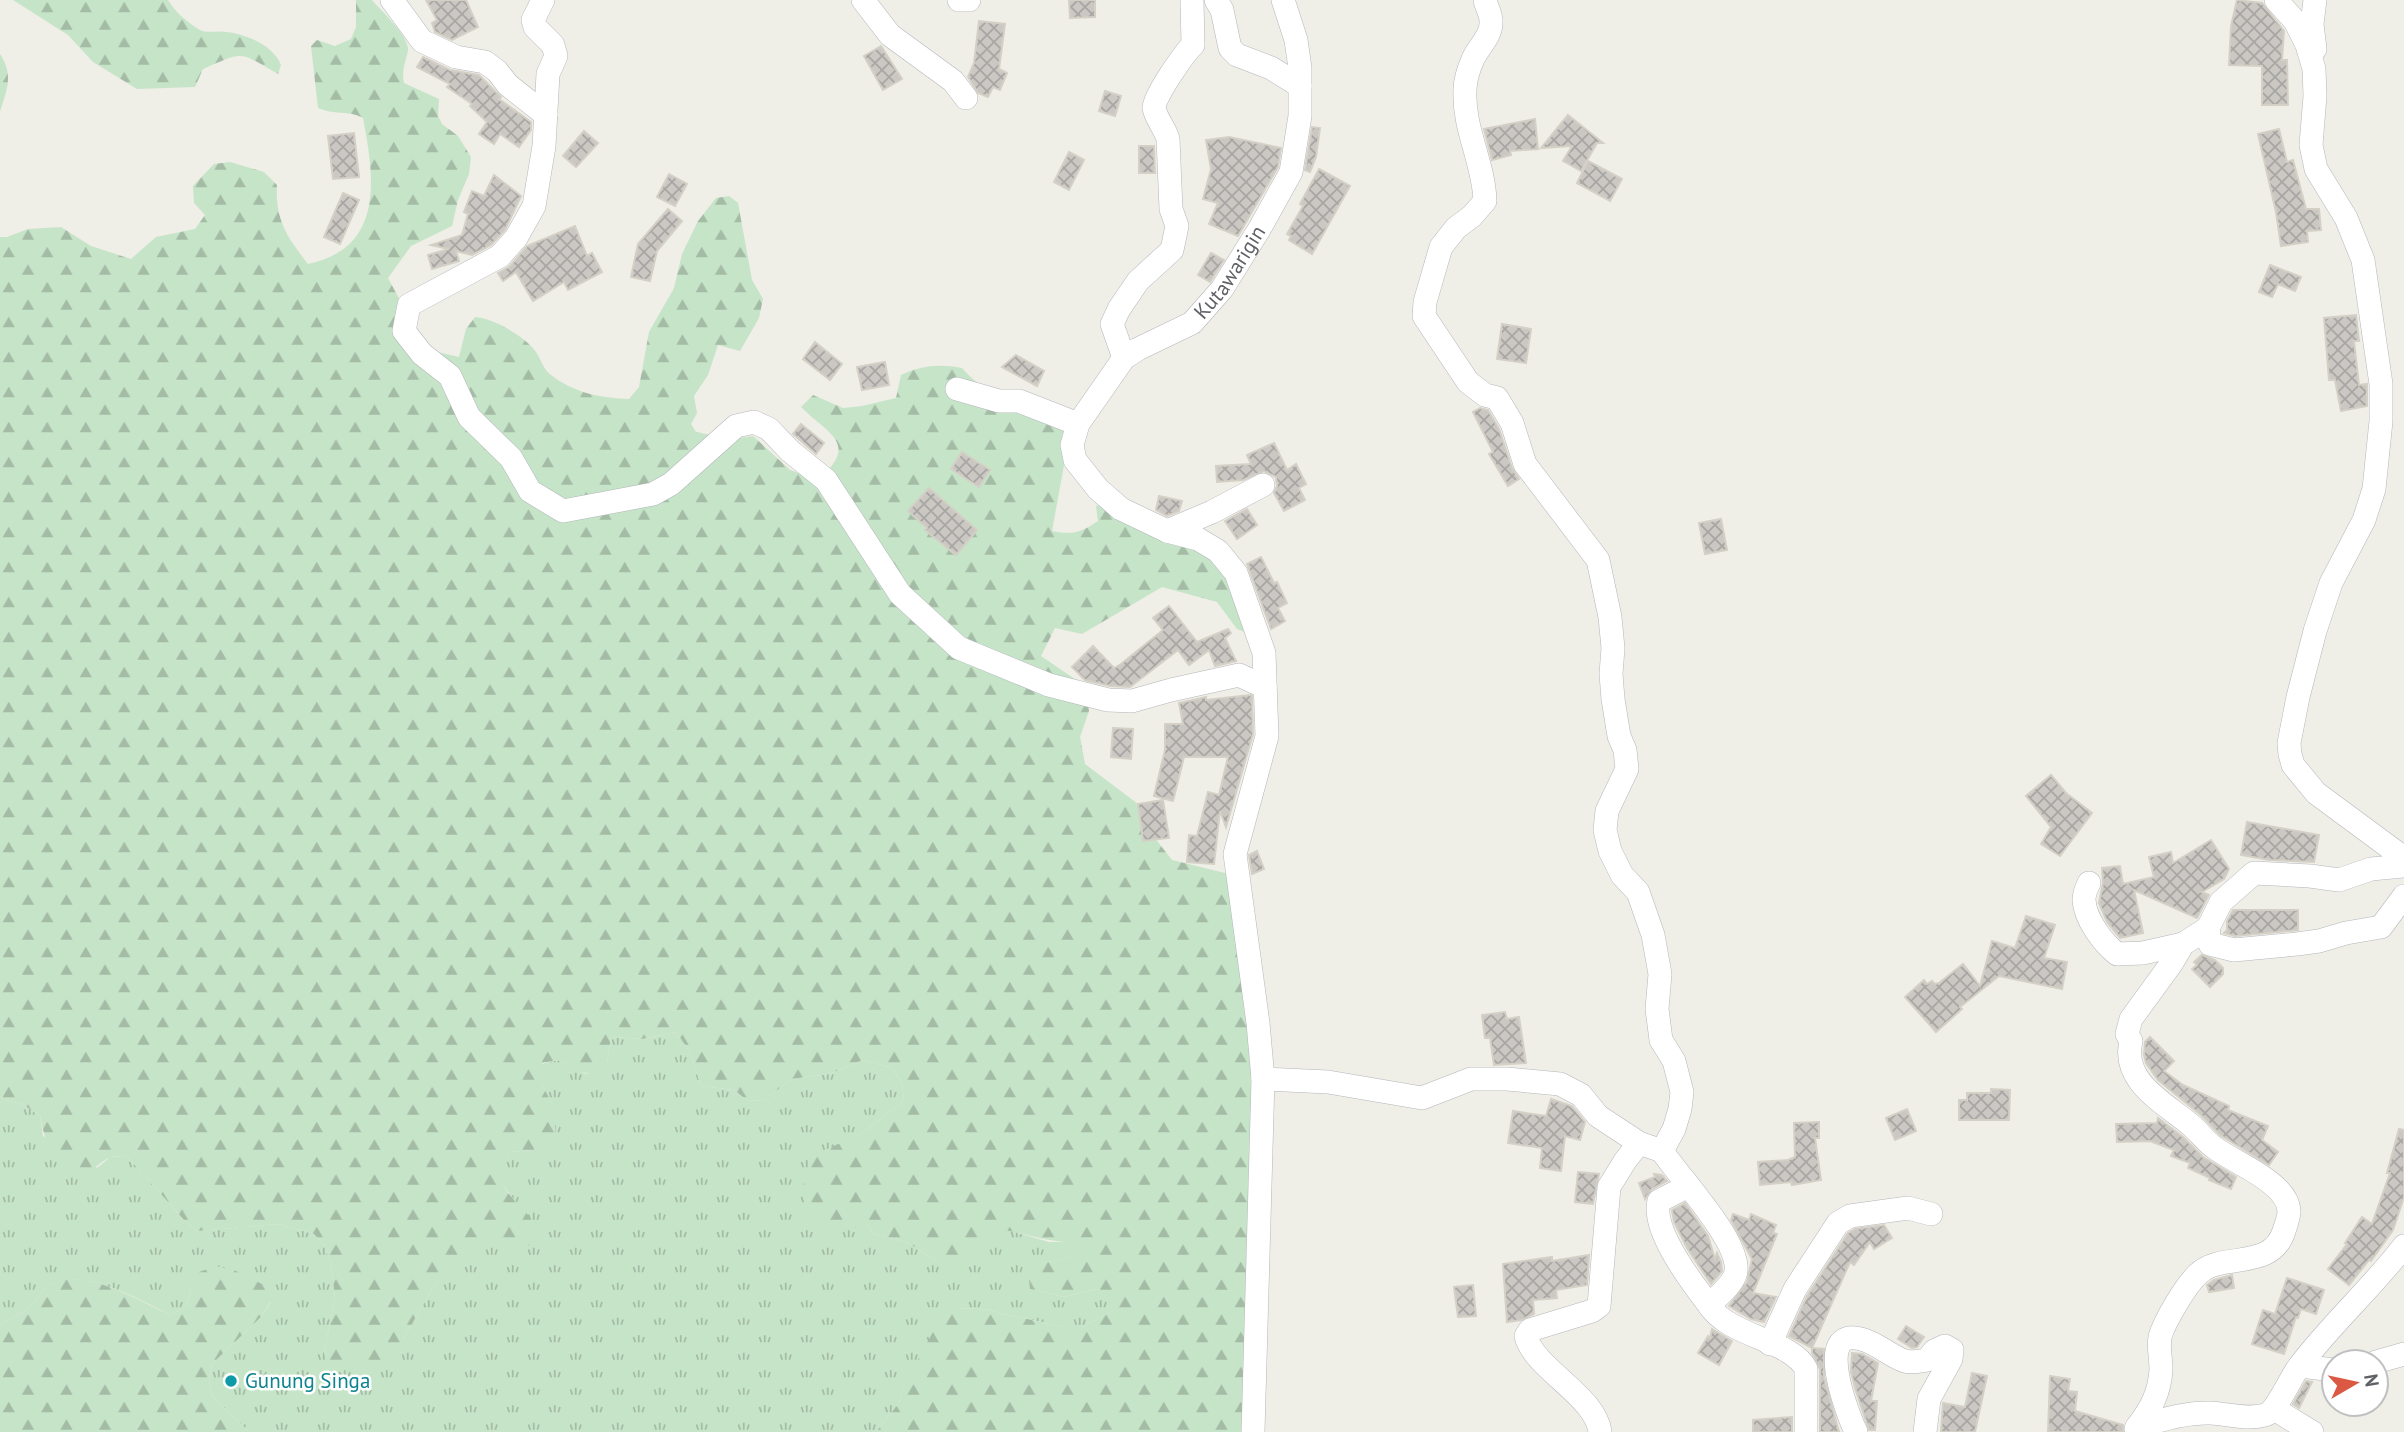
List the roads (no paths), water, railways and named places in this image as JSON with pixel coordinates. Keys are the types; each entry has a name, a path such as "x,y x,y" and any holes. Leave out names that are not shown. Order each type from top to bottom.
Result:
{"street":[{"path":"392,0 422,41 456,57 485,62 497,71 508,85 546,115"},
{"path":"543,0 533,20 536,27 554,45 556,56 548,74 544,146 534,205 516,238 500,256 409,305 404,331 422,354 450,376 469,417 510,458 530,491 563,511 653,494 671,484 736,426 754,422 769,429 790,451 826,480 900,594 959,648 1049,684 1108,700 1132,701 1239,675 1265,687"},
{"path":"863,0 890,35 953,81 966,98"},
{"path":"959,0 970,0"},
{"path":"1124,358 1112,324 1138,281 1172,250 1177,226 1171,209 1168,139 1154,108 1164,85 1184,53 1193,45 1192,0"},
{"path":"1216,0 1222,10 1230,48 1237,55 1271,68 1300,86"},
{"name":"Kutawarigin","path":"1253,1432 1263,1079 1235,854 1267,736 1264,653 1236,573 1218,551 1198,540 1167,531 1121,509 1098,489 1075,460 1072,445 1078,424 1124,358 1192,323 1222,289 1291,172 1300,116 1300,68 1296,40 1283,0"},
{"path":"1485,0 1491,21 1487,38 1473,59 1465,87 1465,113 1473,149 1484,180 1485,201 1472,216 1456,228 1441,247 1425,302 1424,316 1468,382 1485,396 1497,398 1512,423 1525,464 1598,560 1612,638 1613,699 1627,769 1607,811 1605,830 1622,875 1638,892 1653,935 1660,974 1657,1009 1661,1040 1674,1061 1682,1092 1681,1109 1662,1151"},
{"path":"2276,0 2295,21 2307,45 2314,69"},
{"path":"2315,0 2312,24 2315,96 2311,145 2316,169 2346,218 2363,260 2381,384 2381,421 2374,489 2364,520 2331,583 2315,631 2298,697 2289,743 2290,754 2293,765 2316,793 2404,858"},
{"path":"957,389 999,401 1019,401 1078,424"},
{"path":"1167,531 1212,512 1263,485"},
{"path":"2089,883 2084,898 2091,921 2104,944 2117,954 2143,953 2183,944 2208,928 2221,902 2254,873 2339,880 2371,869 2404,866"},
{"path":"2208,928 2210,944 2234,950 2319,942 2346,933 2381,927 2404,896"},
{"path":"2136,1429 2151,1409 2158,1388 2160,1336 2189,1285 2205,1268 2266,1253 2282,1237 2289,1210 2285,1195 2276,1186 2213,1147 2193,1127 2158,1100 2134,1073 2129,1053 2131,1041 2127,1034 2131,1019 2183,944"},
{"path":"1263,1079 1328,1082 1422,1098 1471,1079 1560,1084 1581,1095 1598,1116 1639,1143 1662,1151 1705,1205 1722,1231 1736,1271 1734,1278 1709,1305"},
{"path":"1600,1432 1585,1404 1541,1359 1528,1344 1526,1336 1530,1330 1592,1311 1600,1306 1609,1187 1639,1143"},
{"path":"1688,1186 1659,1201 1658,1217 1670,1245 1686,1276 1713,1312 1735,1327 1802,1361 1806,1368 1806,1432"},
{"path":"1770,1344 1795,1289 1838,1223 1850,1216 1908,1208 1931,1214"},
{"path":"2136,1429 2171,1417 2211,1413 2221,1423 2268,1415 2300,1366 2330,1329 2381,1276 2404,1246"},
{"path":"1856,1432 1843,1400 1835,1362 1840,1343 1847,1338 1859,1338 1906,1362 1927,1360 1934,1350 1945,1346 1952,1350 1951,1359 1929,1399 1925,1432"},
{"path":"2300,1366 2320,1368"},
{"path":"2274,1409 2312,1432"}],"place":[{"name":"Gunung Singa","path":"231,1381"}]}
